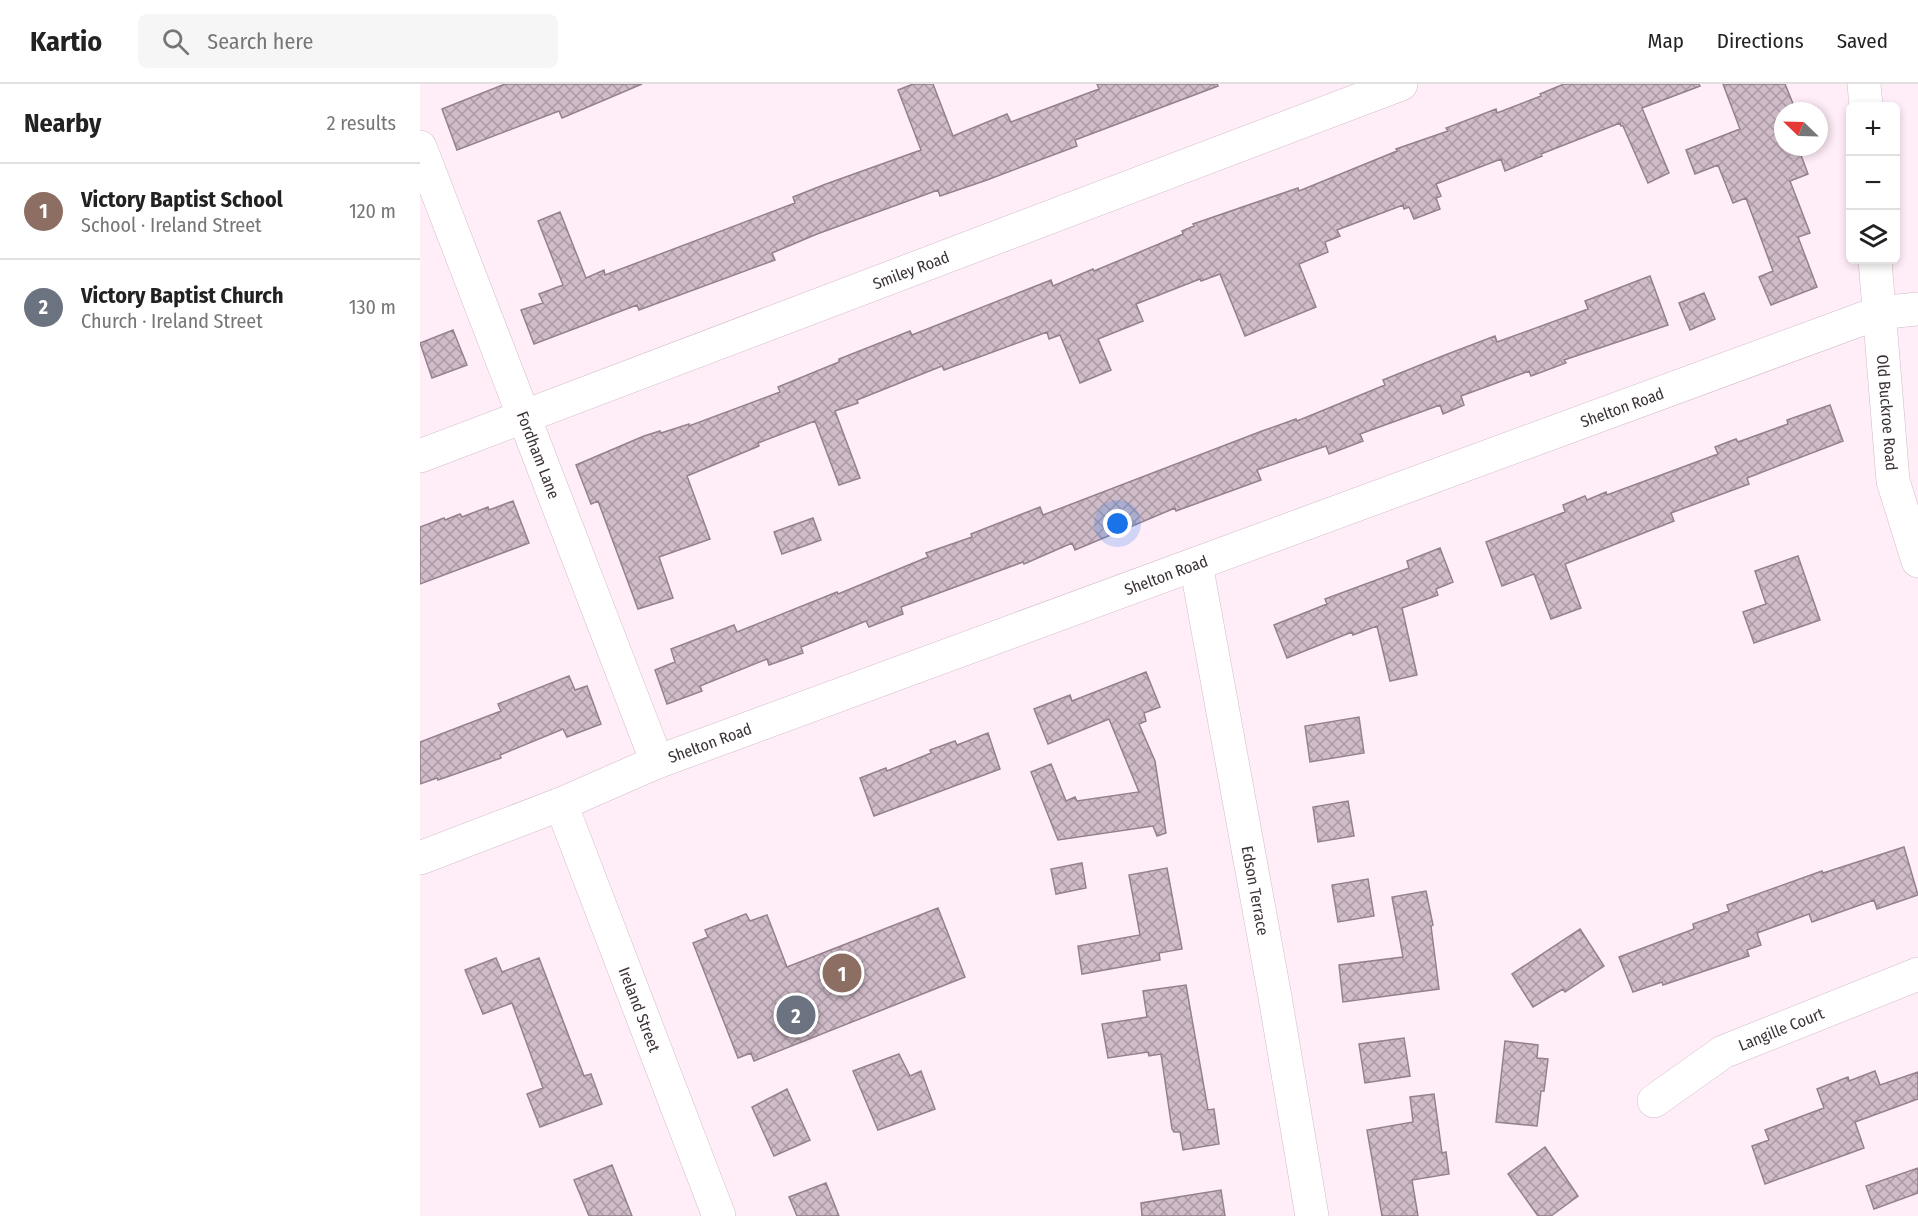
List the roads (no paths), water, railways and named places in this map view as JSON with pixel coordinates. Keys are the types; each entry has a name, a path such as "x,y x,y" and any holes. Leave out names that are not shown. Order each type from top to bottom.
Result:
{"street":[{"name":"Smiley Road","path":"420,456 1401,84"},
{"path":"1864,84 1866,102"},
{"name":"Fordham Lane","path":"420,147 657,762"},
{"name":"Old Buckroe Road","path":"1875,264 1893,481 1918,561"},
{"name":"Shelton Road","path":"420,858 561,804 657,762 1878,313 1918,309"},
{"name":"Edson Terrace","path":"1196,564 1273,985 1312,1216"},
{"name":"Ireland Street","path":"561,804 719,1216"},
{"name":"Langille Court","path":"1654,1101 1723,1052 1918,974"}],"place":[{"name":"Victory Baptist School","path":"842,973"},
{"name":"Victory Baptist Church","path":"796,1015"}]}
